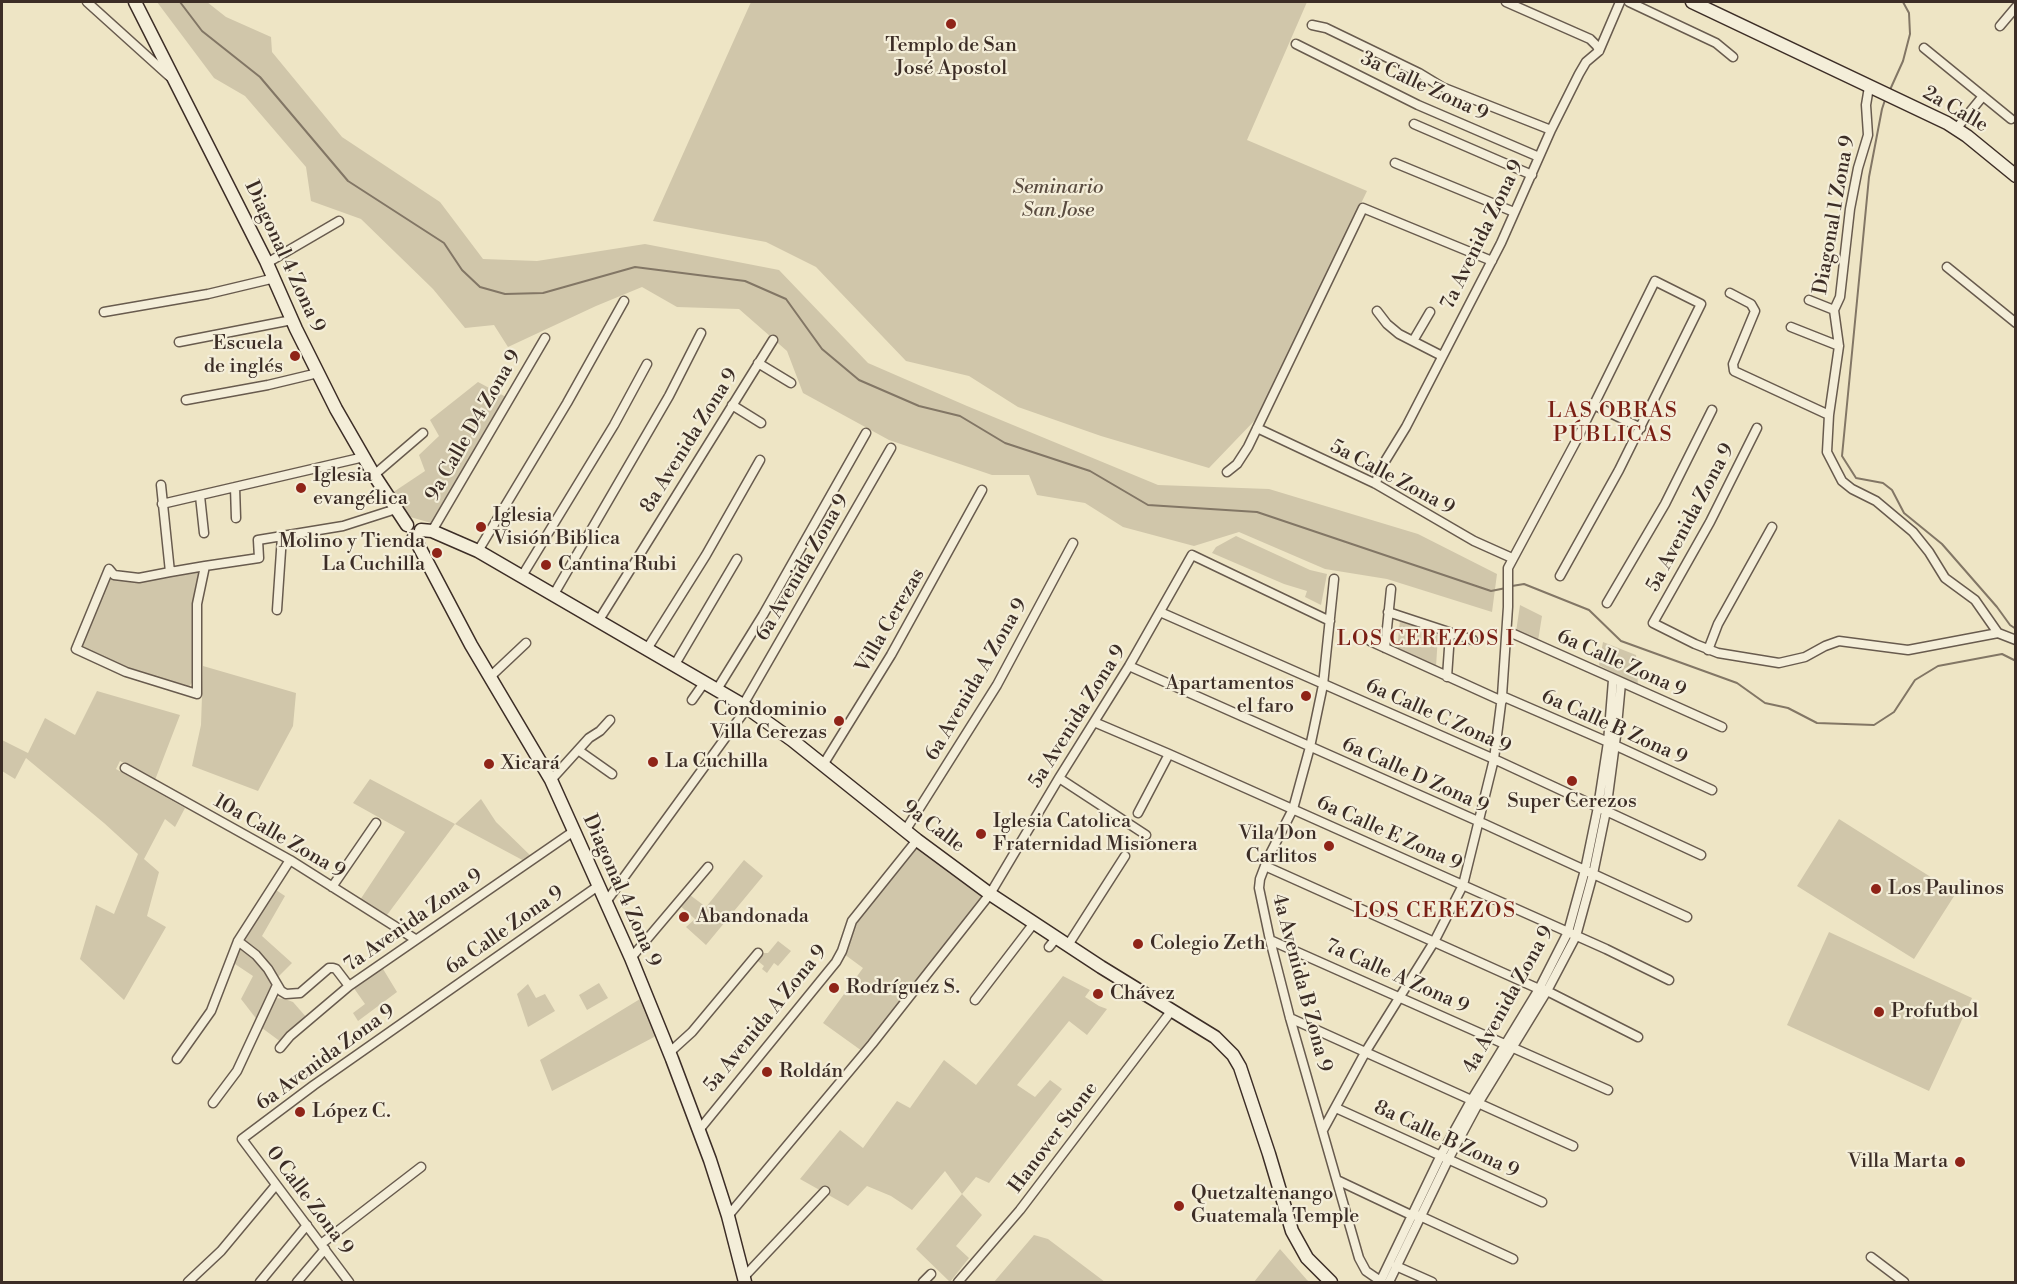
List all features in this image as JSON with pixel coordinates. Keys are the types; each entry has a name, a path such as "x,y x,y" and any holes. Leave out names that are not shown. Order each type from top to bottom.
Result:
{"street":[{"path":"87,2 176,82"},
{"name":"Diagonal 4 Zona 9","path":"135,2 267,263 336,409 374,475 407,525 406,532 409,536 422,533 471,645 551,780 631,958 670,1052 728,1216 744,1280"},
{"path":"1506,2 1590,39 1599,51"},
{"name":"7a Avenida Zona 9","path":"1376,484 1383,463 1406,427 1492,261 1551,130 1586,62 1599,51 1620,2"},
{"path":"1629,2 1716,43 1733,57"},
{"name":"2a Calle","path":"1692,2 1956,129 2016,176"},
{"path":"2000,26 2016,7"},
{"path":"1312,25 1326,28 1419,73 1442,87 1551,130"},
{"name":"3a Calle Zona 9","path":"1296,44 1418,105 1539,157"},
{"path":"1924,48 2011,119"},
{"name":"Diagonal 1 Zona 9","path":"1871,88 1866,105 1868,135 1852,201 1840,297 1834,310 1839,346 1829,415 1827,452 1842,481 1852,489 1876,501 1913,532 1945,578 1975,600 1998,633"},
{"path":"1956,129 1983,96"},
{"path":"1414,124 1532,175"},
{"path":"1395,163 1514,212"},
{"path":"1227,472 1242,457 1257,428 1363,208 1492,261"},
{"path":"267,263 339,221"},
{"path":"1947,267 2016,323"},
{"path":"104,312 208,294 274,278"},
{"path":"1323,1130 1365,1051 1434,942 1463,885 1494,759 1502,699 1507,631 1508,568 1594,405 1655,281 1701,304 1641,428 1560,576"},
{"path":"1730,293 1751,304 1755,311 1733,369 1736,373 1829,415"},
{"path":"1809,300 1834,310"},
{"path":"478,551 567,404 624,301"},
{"path":"1377,311 1394,330 1442,356"},
{"path":"1413,341 1430,312"},
{"path":"179,342 292,320"},
{"path":"1791,327 1839,346"},
{"path":"554,594 669,396 702,333"},
{"name":"9a Calle D4 Zona 9","path":"422,533 545,338"},
{"name":"8a Avenida Zona 9","path":"599,620 773,340"},
{"path":"758,363 791,383"},
{"path":"522,576 614,425 647,364"},
{"path":"186,400 318,373"},
{"path":"732,405 761,423"},
{"path":"1594,405 1641,428"},
{"path":"1607,603 1665,504 1712,410"},
{"name":"5a Calle Zona 9","path":"1257,428 1376,484 1474,541 1512,558"},
{"name":"5a Avenida Zona 9","path":"1708,650 1653,622 1710,522 1757,428"},
{"path":"374,475 423,433"},
{"path":"716,691 763,615 866,433"},
{"name":"6a Avenida Zona 9","path":"606,902 745,706 891,448"},
{"path":"162,504 364,457"},
{"path":"646,649 706,555 760,460"},
{"path":"160,485 170,572"},
{"path":"235,488 236,518"},
{"name":"Villa Cerezas","path":"823,765 891,655 982,490"},
{"path":"200,496 204,533"},
{"path":"205,566 197,604 197,694 126,672 76,649 109,569 114,576 139,578 205,566 259,558 258,540 343,526 396,508"},
{"path":"1772,527 1718,624 1708,650 1730,656 1779,663 1805,657 1839,641 1908,650 1998,633 2016,640"},
{"name":"9a Calle","path":"422,533 478,551 745,706 782,732 905,831 990,894 1034,923 1053,942 1068,945 1215,1037 1238,1062 1292,1231 1307,1258 1331,1282"},
{"path":"278,610 282,536"},
{"name":"6a Avenida A Zona 9","path":"905,831 996,685 1073,543"},
{"name":"5a Avenida Zona 9","path":"728,1216 872,1044 990,894 1129,666 1192,555 1330,621"},
{"path":"674,666 737,559"},
{"name":"4a Avenida B Zona 9","path":"1334,579 1323,685 1310,747 1293,809 1265,866 1259,888 1290,1018 1359,1258 1366,1271 1383,1282"},
{"path":"1385,648 1391,589"},
{"name":"6a Calle C Zona 9","path":"1160,612 1494,759 1701,855"},
{"path":"1388,612 1473,640"},
{"name":"6a Calle Zona 9","path":"1507,631 1722,727"},
{"path":"1447,677 1450,634"},
{"name":"6a Calle B Zona 9","path":"1370,641 1447,677 1611,744 1712,790"},
{"path":"490,676 526,643"},
{"name":"6a Calle D Zona 9","path":"1129,666 1687,917"},
{"name":"4a Avenida Zona 9","path":"1383,1282 1475,1101 1543,990 1572,934 1589,872 1602,809 1617,681"},
{"path":"692,700 704,683"},
{"path":"551,780 589,738 600,731 610,720"},
{"name":"6a Calle E Zona 9","path":"1094,722 1169,753 1669,980"},
{"path":"578,750 612,774"},
{"path":"1138,813 1169,753"},
{"name":"10a Calle Zona 9","path":"125,768 290,860 415,939"},
{"path":"1059,778 1146,836"},
{"path":"332,886 376,823"},
{"name":"7a Avenida Zona 9","path":"280,1048 290,1036 349,986 574,831"},
{"name":"5a Avenida A Zona 9","path":"699,1130 836,962 852,921 917,840"},
{"path":"1068,945 1125,856"},
{"path":"177,1059 211,1011 238,941 290,860"},
{"path":"1265,866 1543,990 1638,1037"},
{"path":"631,958 708,867"},
{"name":"6a Calle Zona 9","path":"430,1004 598,886"},
{"path":"975,1000 1034,923"},
{"name":"7a Calle A Zona 9","path":"1270,940 1608,1090"},
{"path":"238,941 262,962 286,994 300,993 329,968 336,969 349,986"},
{"path":"670,1052 692,1032 758,953"},
{"path":"213,1103 241,1063 277,985"},
{"name":"6a Avenida Zona 9","path":"242,1139 314,1085 430,1004"},
{"name":"Hanover Stone","path":"958,1282 1020,1210 1172,1010"},
{"path":"1290,1018 1574,1146"},
{"name":"8a Calle B Zona 9","path":"1336,1108 1542,1202"},
{"name":"0 Calle Zona 9","path":"242,1139 349,1282"},
{"path":"297,1282 323,1246 421,1167"},
{"path":"1337,1180 1513,1259"},
{"path":"188,1282 217,1255 276,1185"},
{"path":"744,1280 825,1191"},
{"name":"4a Avenida Zona 9","path":"1383,1282 1396,1266 1415,1216"},
{"path":"260,1282 307,1225"},
{"path":"1871,1257 1904,1282"},
{"path":"1396,1266 1432,1282"},
{"path":"923,1282 931,1274"}],"green space":[{"path":"157,2 207,2 226,17 271,37 272,52 342,137 440,202 483,259 537,261 645,244 779,270 868,363 1158,485 1269,489 1418,534 1497,574 1492,612 1387,579 1325,569 1239,532 1194,546 1123,527 1085,503 1037,495 1029,475 992,475 889,440 803,393 787,351 739,309 677,307 642,287 508,347 494,325 465,328 433,289 361,219 311,201 306,167 245,96 214,78"},
{"name":"Seminario San Jose","path":"751,2 1307,2 1247,140 1367,191 1257,418 1209,468 1101,436 1018,407 969,376 906,361 816,267 766,242 653,221"},
{"path":"478,382 506,397 431,523 407,516 392,493 425,471 419,455 439,436 430,420"},
{"path":"1236,536 1310,570 1327,574 1321,605 1305,597 1307,591 1284,584 1212,553 1216,547"},
{"path":"201,569 196,586 193,640 194,680 188,688 155,679 87,653 79,647 110,576"},
{"path":"1520,605 1542,616 1538,641 1516,632"},
{"path":"1400,620 1438,635 1436,667 1397,650"},
{"path":"1603,642 1636,655 1638,686 1599,665"},
{"path":"203,666 296,693 293,726 258,791 192,766 201,725"},
{"path":"97,691 180,715 155,780 120,761 116,769 185,808 175,827 165,819 144,859 159,872 147,916 166,927 124,1000 80,959 96,905 114,914 138,854 26,758 15,779 2,771 2,740 28,753 45,718 75,735"},
{"path":"370,779 455,824 384,919 358,903 405,832 353,803"},
{"path":"481,799 496,822 534,859 528,863 455,824"},
{"name":"Los Paulinos","path":"1839,819 1956,893 1914,959 1797,886"},
{"path":"917,845 986,894 862,1051 823,1023 863,968 844,954 852,924"},
{"path":"744,860 763,876 706,945 686,927 695,919 677,903 686,892 706,907"},
{"path":"273,888 285,896 262,936 292,963 276,979 240,940"},
{"name":"Profutbol","path":"1829,932 1972,998 1929,1091 1787,1025"},
{"path":"778,941 791,951 778,966 774,963 767,973 762,969 764,966 754,958 758,953 768,953"},
{"path":"239,944 249,951 274,984 258,1021 241,999 253,976 232,962"},
{"path":"380,964 397,992 358,1021 353,1013 365,1004 351,984"},
{"path":"1063,976 1090,990 1085,997 1107,1009 1087,1035 1069,1021 1017,1085 1035,1097 1050,1080 1062,1089 989,1183 976,1177 962,1194 945,1171 912,1210 891,1196 867,1186 848,1206 800,1179 840,1130 863,1148 897,1101 910,1108 944,1060 976,1085"},
{"path":"599,983 608,998 587,1010 579,995"},
{"path":"528,984 536,998 545,994 555,1011 528,1027 517,994"},
{"path":"276,998 293,1002 307,1018 281,1042 262,1028 270,1005"},
{"path":"640,999 656,1036 552,1091 540,1060"},
{"path":"962,1194 982,1215 956,1246 969,1258 950,1282 916,1249"},
{"path":"1034,1235 1048,1239 1105,1282 994,1282"},
{"path":"1280,1249 1307,1280 1310,1282 1254,1282"}],"waterway":[{"path":"180,2 202,31 260,77 348,181 444,243 462,270 480,287 505,294 543,293 635,267 745,281 786,299 822,349 859,380 919,406 960,416 1005,443 1090,471 1148,505 1257,512 1491,591 1506,588"},
{"path":"1889,92 1903,61 1910,34 1909,13 1903,2"},
{"path":"1885,100 1869,177 1842,456 1856,478 1883,483 1892,490 1904,513 1942,544 2010,625 2016,629"},
{"path":"1512,586 1524,584 1589,610 1621,641 1737,683 1765,703 1788,708 1817,723 1874,725 1894,712 1915,680 1938,666 2002,654 2016,661"}],"place":[{"name":"Templo de San José Apostol","path":"951,24"},
{"name":"Escuela de inglés","path":"295,356"},
{"name":"Iglesia evangélica","path":"301,488"},
{"name":"Iglesia Visión Biblica","path":"481,527"},
{"name":"Molino y Tienda La Cuchilla","path":"437,553"},
{"name":"Cantina Rubi","path":"546,565"},
{"name":"Apartamentos el faro","path":"1306,696"},
{"name":"Condominio Villa Cerezas","path":"839,721"},
{"name":"La Cuchilla","path":"653,762"},
{"name":"Xicará","path":"489,764"},
{"name":"Super Cerezos","path":"1572,781"},
{"name":"Iglesia Catolica Fraternidad Misionera","path":"981,834"},
{"name":"Vila Don Carlitos","path":"1329,846"},
{"name":"Los Paulinos","path":"1876,889"},
{"name":"Abandonada","path":"684,917"},
{"name":"Colegio Zeth","path":"1138,944"},
{"name":"Rodríguez S.","path":"834,988"},
{"name":"Chávez","path":"1098,994"},
{"name":"Profutbol","path":"1879,1012"},
{"name":"Roldán","path":"767,1072"},
{"name":"López C.","path":"300,1112"},
{"name":"Villa Marta","path":"1960,1162"},
{"name":"Quetzaltenango Guatemala Temple","path":"1179,1206"}],"district":[{"name":"LAS OBRAS PÚBLICAS","path":"1613,424"},
{"name":"LOS CEREZOS I","path":"1426,640"},
{"name":"LOS CEREZOS","path":"1435,912"}]}
